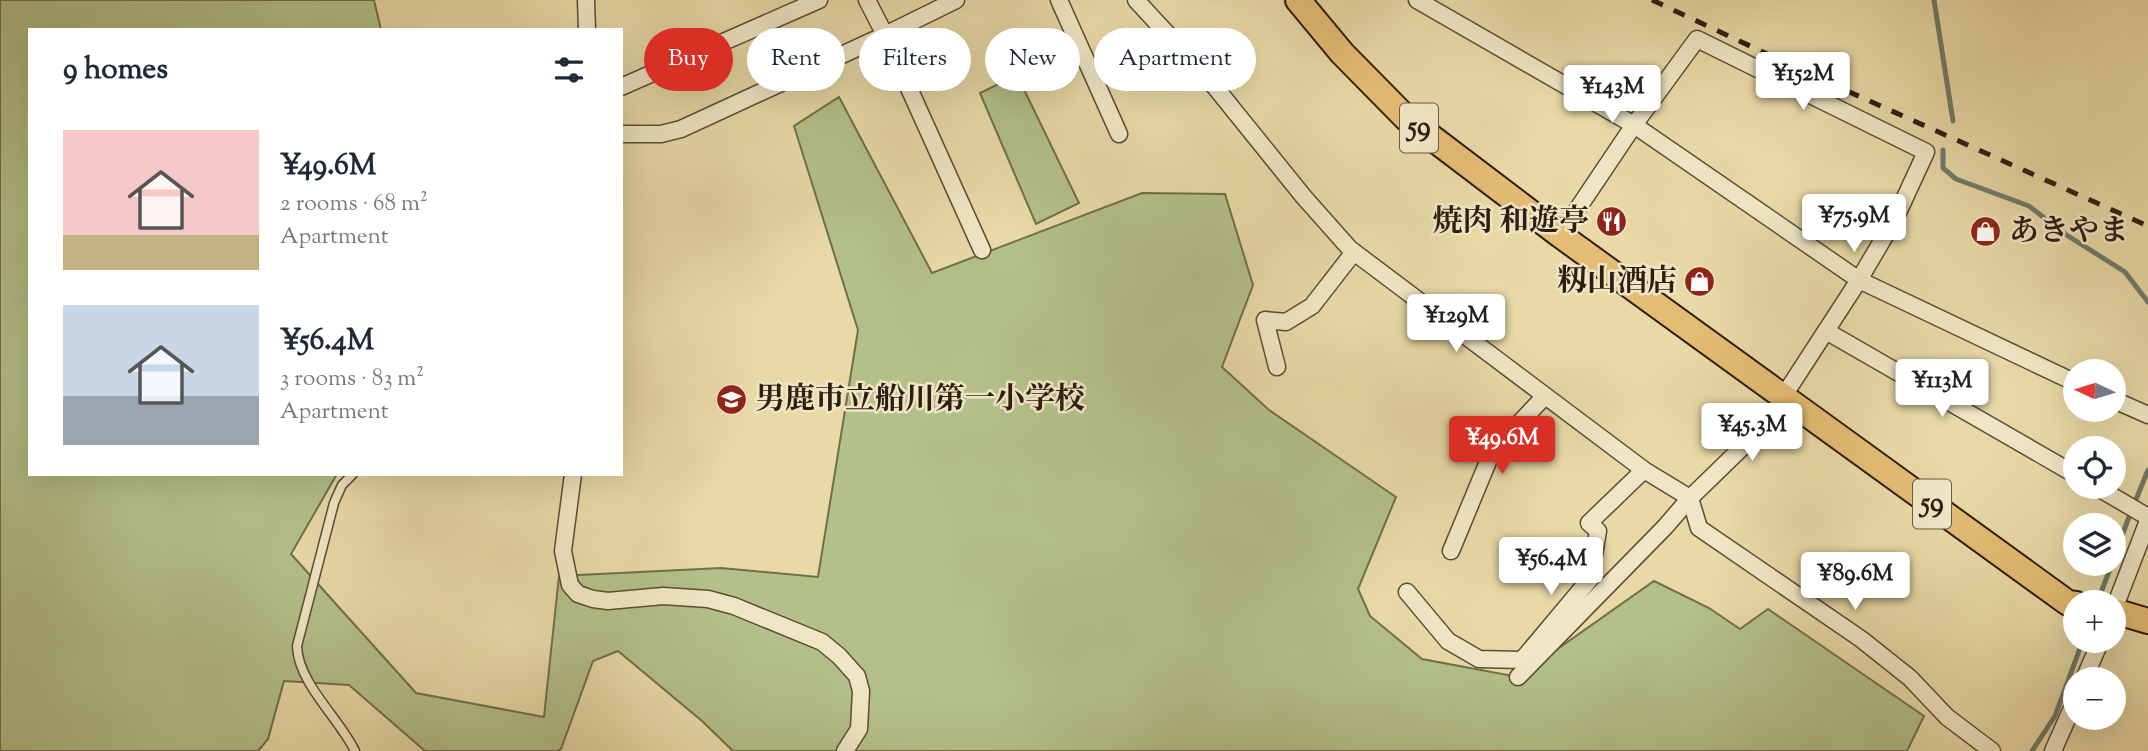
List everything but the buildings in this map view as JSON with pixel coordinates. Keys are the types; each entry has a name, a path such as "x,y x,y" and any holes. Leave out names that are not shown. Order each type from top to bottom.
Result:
{"main road":[{"name":"59","path":"1298,0 1342,53 1406,118 1560,234 2063,599"},
{"path":"2126,614 2148,621"}],"street":[{"path":"586,0 587,28"},
{"path":"623,86 819,0"},
{"path":"867,0 881,28"},
{"path":"899,28 956,0"},
{"path":"1059,0 1119,134"},
{"path":"1136,0 1208,77 1303,196 1354,252 1644,470 1690,498 1699,528 1861,639 1910,678 1947,718 1992,751"},
{"path":"1417,0 1634,125 1859,280 2063,377"},
{"path":"1518,677 1786,399 1896,217 1926,152 1697,39 1634,125 1560,234"},
{"path":"623,134 661,134 681,129 859,47"},
{"path":"910,91 982,250"},
{"path":"1277,367 1265,320 1286,321 1312,306 1354,252"},
{"path":"1826,331 2063,468"},
{"path":"1451,551 1492,452 1545,396"},
{"path":"2126,406 2148,415"},
{"path":"1407,592 1448,641 1479,659 1522,660 1590,579 1598,531 1590,523 1644,470"},
{"path":"573,476 562,551 570,585 578,594 608,601 663,596 708,599 734,606 822,642 857,676 861,691 859,729 845,751"},
{"path":"2116,499 2148,519 2121,590"},
{"path":"2053,751 2063,728"}],"lane":[{"path":"351,476 342,485 334,503 297,646 301,669 347,734 355,751"}],"green space":[{"path":"0,0 374,0 381,28 28,28 28,476 336,476 291,554 416,693 544,717 559,576 721,568 818,577 858,330 794,126 839,97 932,273 1142,193 1225,194 1253,285 1222,367 1269,410 1396,497 1358,589 1370,616 1422,659 1518,677 1654,581 1709,608 1740,629 1768,609 1924,716 1907,751 733,751 702,721 618,651 593,661 561,749 557,751 425,751 349,685 284,681 268,739 258,751 0,751"},
{"path":"985,91 1025,91 1079,203 1036,224 980,93"}],"waterway":[{"path":"1934,0 1953,121"},
{"path":"1943,150 1943,168 1956,179 2029,206 2065,234 2125,272 2148,302"},
{"path":"2135,502 2148,470"},
{"path":"2126,525 2129,517"},
{"path":"2102,590 2107,576"},
{"path":"2032,751 2055,716 2078,653"}],"railway":[{"path":"1652,0 2148,226"}],"place":[{"name":"焼肉 和遊亭","path":"1612,222"},
{"name":"あきやま","path":"1986,232"},
{"name":"籾山酒店","path":"1700,282"},
{"name":"男鹿市立船川第一小学校","path":"732,400"}]}
